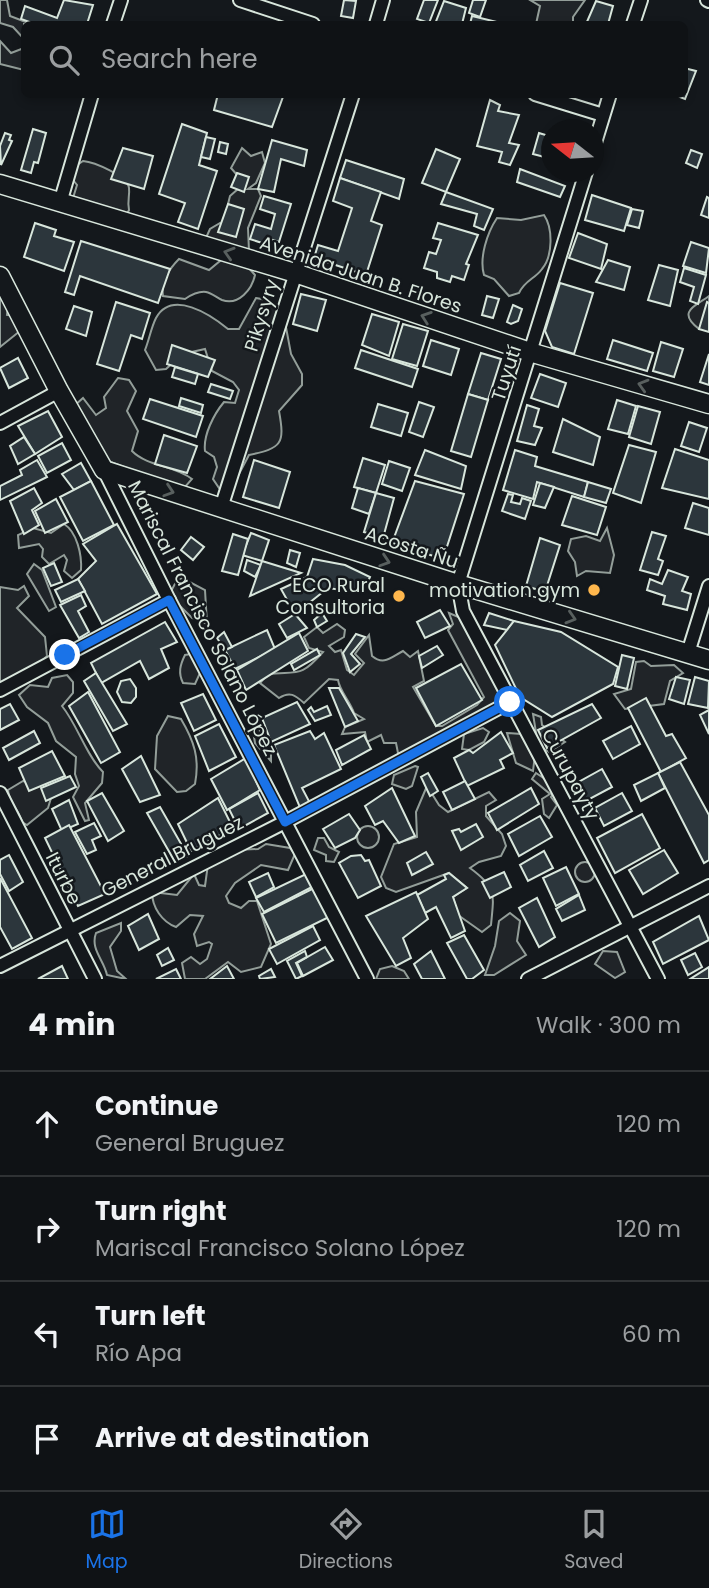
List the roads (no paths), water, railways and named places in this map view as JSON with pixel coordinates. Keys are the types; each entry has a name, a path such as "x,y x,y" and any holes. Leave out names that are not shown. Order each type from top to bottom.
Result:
{"street":[{"path":"114,21 121,0"},
{"path":"240,0 304,21"},
{"path":"377,21 383,0"},
{"path":"634,21 641,0"},
{"path":"60,203 91,98"},
{"name":"Pikysyry","path":"221,508 352,98"},
{"path":"547,98 603,116"},
{"path":"602,119 609,98"},
{"name":"Tuyutí","path":"458,584 533,353 583,182"},
{"name":"Avenida Juan B. Flores","path":"0,184 295,273 533,353 709,404"},
{"name":"Mariscal Francisco Solano López","path":"0,276 59,391 104,470 367,979"},
{"path":"0,423 59,391"},
{"name":"Acosta Ñu","path":"104,470 458,584 709,660"},
{"name":"Curupayty","path":"458,584 463,611 658,979"},
{"path":"688,653 709,586"},
{"path":"0,690 169,600"},
{"name":"General Bruguez","path":"0,966 285,822 510,702"},
{"name":"Iturbe","path":"0,793 95,979"},
{"path":"528,979 709,886"}],"place":[{"name":"motivation gym","path":"594,590"},
{"name":"ECO Rural Consultoria","path":"399,596"}]}
